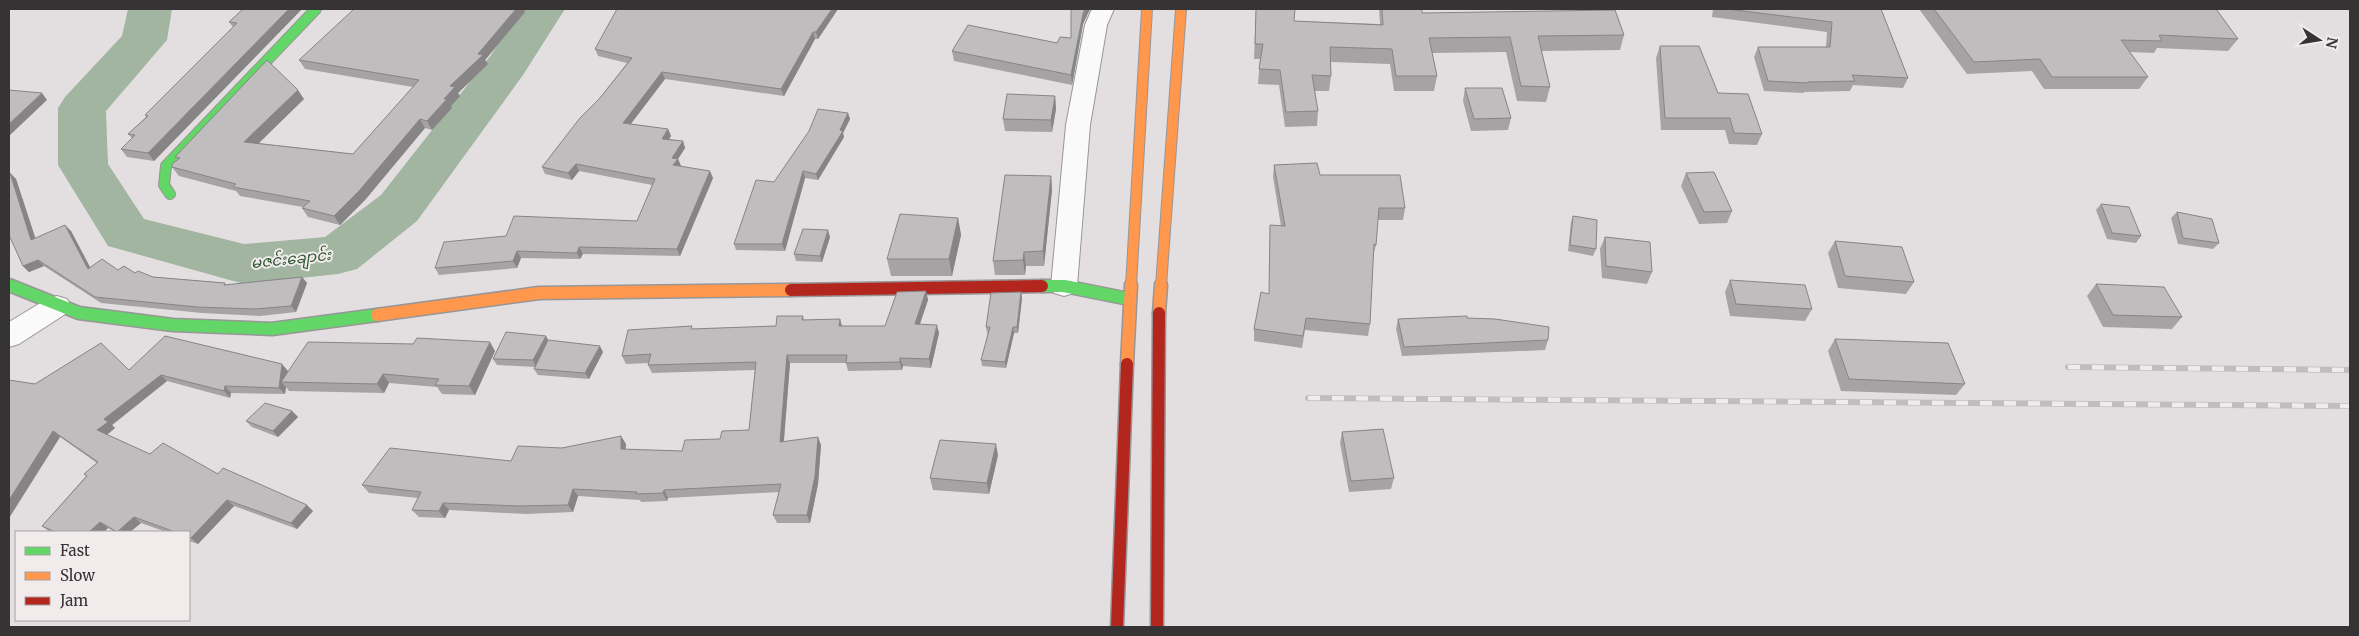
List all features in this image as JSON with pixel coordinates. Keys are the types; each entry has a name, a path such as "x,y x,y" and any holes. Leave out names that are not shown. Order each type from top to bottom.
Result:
{"main road":[{"path":"170,194 164,185 166,166 316,9"},
{"path":"1117,627 1130,299 1148,9"},
{"path":"1157,627 1159,301 1182,9"},
{"path":"9,285 79,313 173,325 272,329 539,293 1064,286 1130,299"}],"street":[{"path":"1064,286 1078,125 1096,25 1103,9"},
{"path":"9,336 58,306"}],"building":[{"path":"243,9 289,9 148,153 121,149 135,135 128,134 148,116 145,115 237,23 229,22"},
{"path":"354,9 516,9 478,54 483,55 450,86 455,87 444,99 447,99 427,121 420,119 359,191 334,216 302,208 310,201 233,187 236,184 172,167 172,164 180,158 175,157 267,60 298,90 244,142 353,154 419,80 299,60"},
{"path":"617,9 832,9 816,32 813,32 781,89 662,72 623,123 668,129 662,139 683,141 672,158 678,159 673,165 710,171 677,249 579,247 577,253 517,251 513,261 435,268 444,242 506,236 514,216 637,221 655,179 576,164 568,173 542,167 580,118 599,99 632,58 595,49"},
{"path":"1071,9 1085,9 1071,75 952,51 968,25 1057,43 1060,37 1071,38"},
{"path":"1256,9 1295,9 1294,21 1383,25 1382,9 1422,9 1422,13 1615,10 1624,35 1538,36 1550,87 1521,86 1510,37 1429,38 1437,76 1396,76 1392,49 1330,47 1331,76 1312,75 1318,111 1286,112 1280,70 1259,69 1263,44 1255,44"},
{"path":"1727,9 1881,9 1908,78 1852,75 1855,81 1808,83 1768,81 1758,47 1830,47 1832,22"},
{"path":"1934,9 2216,9 2238,39 2159,35 2162,41 2121,40 2148,77 2052,77 2040,59 1974,62"},
{"path":"1660,46 1699,46 1718,93 1748,94 1762,134 1734,133 1730,118 1665,118"},
{"path":"1465,88 1502,88 1511,118 1474,119"},
{"path":"9,90 42,93 9,124"},
{"path":"1007,94 1055,96 1051,120 1003,119"},
{"path":"818,109 848,113 840,130 843,131 816,174 803,171 782,244 734,244 756,180 774,182 809,131"},
{"path":"1317,163 1320,175 1400,175 1405,208 1379,208 1376,245 1374,244 1370,324 1306,318 1303,336 1254,329 1261,292 1269,294 1270,225 1285,226 1274,165"},
{"path":"9,172 31,240 65,225 88,269 102,259 118,270 124,266 135,273 138,271 153,277 225,283 224,285 302,277 291,306 255,309 197,307 95,297 38,260 23,266 9,235"},
{"path":"1714,172 1732,211 1704,212 1686,173"},
{"path":"1005,175 1051,176 1043,251 1024,252 1023,260 993,261"},
{"path":"2101,204 2129,207 2141,236 2112,233"},
{"path":"2177,212 2212,219 2219,243 2183,238"},
{"path":"900,214 958,218 949,259 887,259"},
{"path":"1573,216 1597,220 1596,249 1570,245"},
{"path":"803,229 828,230 820,256 794,254"},
{"path":"1605,237 1650,242 1652,272 1606,266"},
{"path":"1835,241 1902,247 1914,282 1845,276"},
{"path":"1730,280 1805,285 1812,309 1736,304"},
{"path":"2096,284 2164,287 2182,317 2113,315"},
{"path":"926,291 915,324 937,325 929,359 900,358 900,362 846,363 847,355 787,355 780,442 818,437 815,476 807,515 773,515 781,484 664,490 663,493 636,494 637,492 573,489 568,505 519,506 443,503 439,511 412,510 421,492 362,485 390,448 511,461 518,446 562,448 621,436 621,449 682,451 685,440 720,439 722,431 749,430 756,362 648,365 651,354 622,356 628,330 692,326 691,329 776,326 777,316 803,316 802,320 840,319 839,326 885,326 897,292"},
{"path":"1021,292 1017,327 1013,327 1005,362 981,360 990,327 986,327 991,293"},
{"path":"1467,316 1467,318 1495,319 1549,327 1548,340 1404,347 1398,319"},
{"path":"506,332 546,336 533,360 493,359"},
{"path":"165,336 282,364 279,388 225,386 224,391 161,375 104,419 108,422 97,430 150,454 163,443 218,474 223,468 307,505 291,523 227,500 191,538 190,531 172,531 134,517 118,531 100,522 90,531 53,531 42,526 87,476 84,474 98,462 53,431 9,500 9,380 35,384 101,343 129,370"},
{"path":"417,338 490,342 469,386 435,385 439,379 383,374 377,384 281,382 308,342 413,344"},
{"path":"1835,339 1948,343 1965,384 1849,379"},
{"path":"548,340 600,346 585,373 534,369"},
{"path":"265,403 292,411 273,431 246,421"},
{"path":"1383,429 1394,478 1351,481 1342,432"},
{"path":"940,440 996,444 987,483 930,478"}],"waterway":[{"name":"မဇင်းချောင်း","path":"150,9 144,40 82,108 83,165 126,233 244,264 338,255 399,208 507,65 543,9"}],"railway":[{"path":"2068,367 2350,370"},
{"path":"1308,398 2350,406"}],"traffic: fast":[{"path":"170,194 164,185 166,166 316,9"},
{"path":"9,285 79,313 173,325 272,329 377,315"},
{"path":"1042,286 1064,286 1129,299"}],"traffic: slow":[{"path":"1127,364 1147,9"},
{"path":"1159,313 1181,9"},
{"path":"377,315 539,293 791,290"}],"traffic: jam":[{"path":"791,290 1042,286"},
{"path":"1157,627 1159,313"},
{"path":"1117,627 1127,364"}]}
